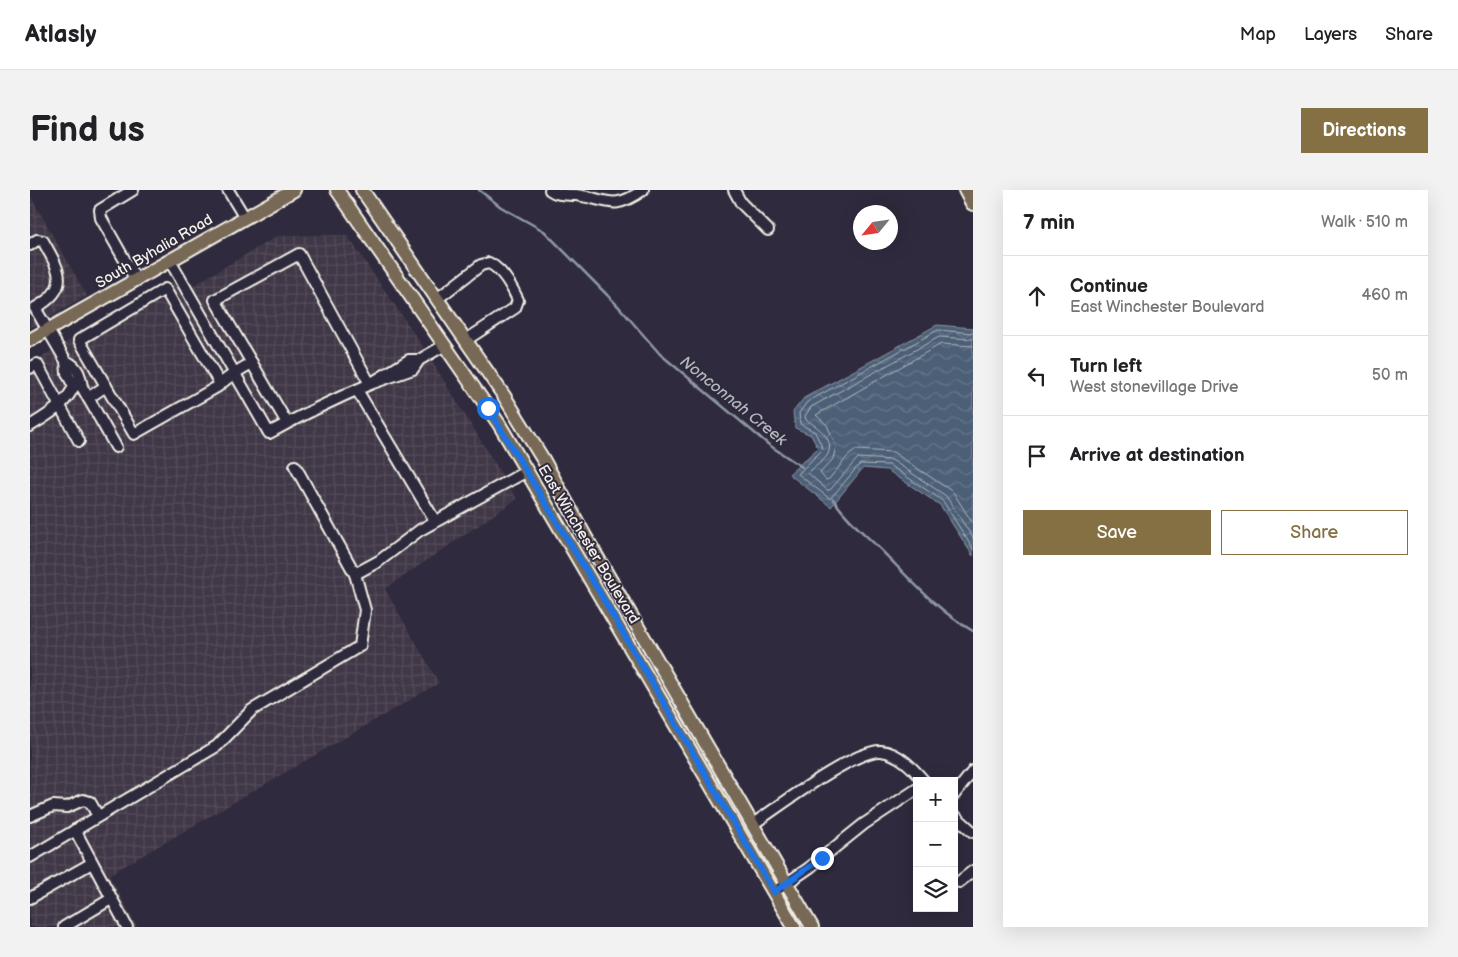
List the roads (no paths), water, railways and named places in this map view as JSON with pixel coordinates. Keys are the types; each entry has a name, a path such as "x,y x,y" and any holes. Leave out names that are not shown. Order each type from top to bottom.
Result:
{"highway":[{"path":"966,190 973,203"}],"main road":[{"name":"South Byhalia Road","path":"30,340 294,190"},
{"name":"East Winchester Boulevard","path":"337,190 499,424 794,927"},
{"path":"354,190 399,254 425,280"},
{"name":"East Winchester Boulevard","path":"362,190 466,340 544,460 585,536 812,927"},
{"path":"370,190 424,273 425,280"},
{"path":"445,345 466,340"}],"street":[{"path":"133,190 100,210 101,218 136,280"},
{"path":"228,190 245,218"},
{"path":"550,190 555,194 578,196 608,204 633,197 643,190"},
{"path":"734,190 741,203 768,230"},
{"path":"30,244 37,240 43,241 60,270 60,277 55,292 32,309 48,330 66,361 74,365 80,375 78,385 72,393 50,414 30,426"},
{"path":"287,423 215,300 299,254 370,384"},
{"path":"170,261 269,433 318,406 370,384 409,360 419,360 445,345"},
{"path":"438,299 482,265 489,263 495,266 514,291 518,300 515,308 466,340"},
{"path":"220,384 165,289 79,340 134,434 220,384 234,372 252,363"},
{"path":"30,368 37,364 79,441"},
{"path":"78,385 88,398 116,447"},
{"path":"88,398 106,386"},
{"path":"357,390 435,521"},
{"path":"30,857 217,746 252,710 360,646 365,610 355,574 295,466"},
{"path":"355,574 379,561 435,521 527,471"},
{"path":"753,824 802,789 865,754 880,751 896,755 920,777"},
{"path":"958,789 973,771"},
{"path":"774,892 864,824 913,792"},
{"path":"30,816 53,806 67,807 83,800 90,802 98,816"},
{"path":"958,819 973,832"},
{"path":"74,830 126,927"},
{"path":"30,898 92,862"},
{"path":"959,882 973,871"},
{"path":"64,927 111,899"}],"water":[{"path":"937,325 973,328 973,556 940,505 887,470 863,468 831,507 789,474 818,448 811,435 795,428 793,412 804,398"}],"waterway":[{"name":"Nonconnah Creek","path":"479,190 501,207 544,231 619,307 660,354 769,445 802,467"},
{"name":"Nonconnah Creek","path":"833,499 850,521 926,595 949,615 973,631"}]}
